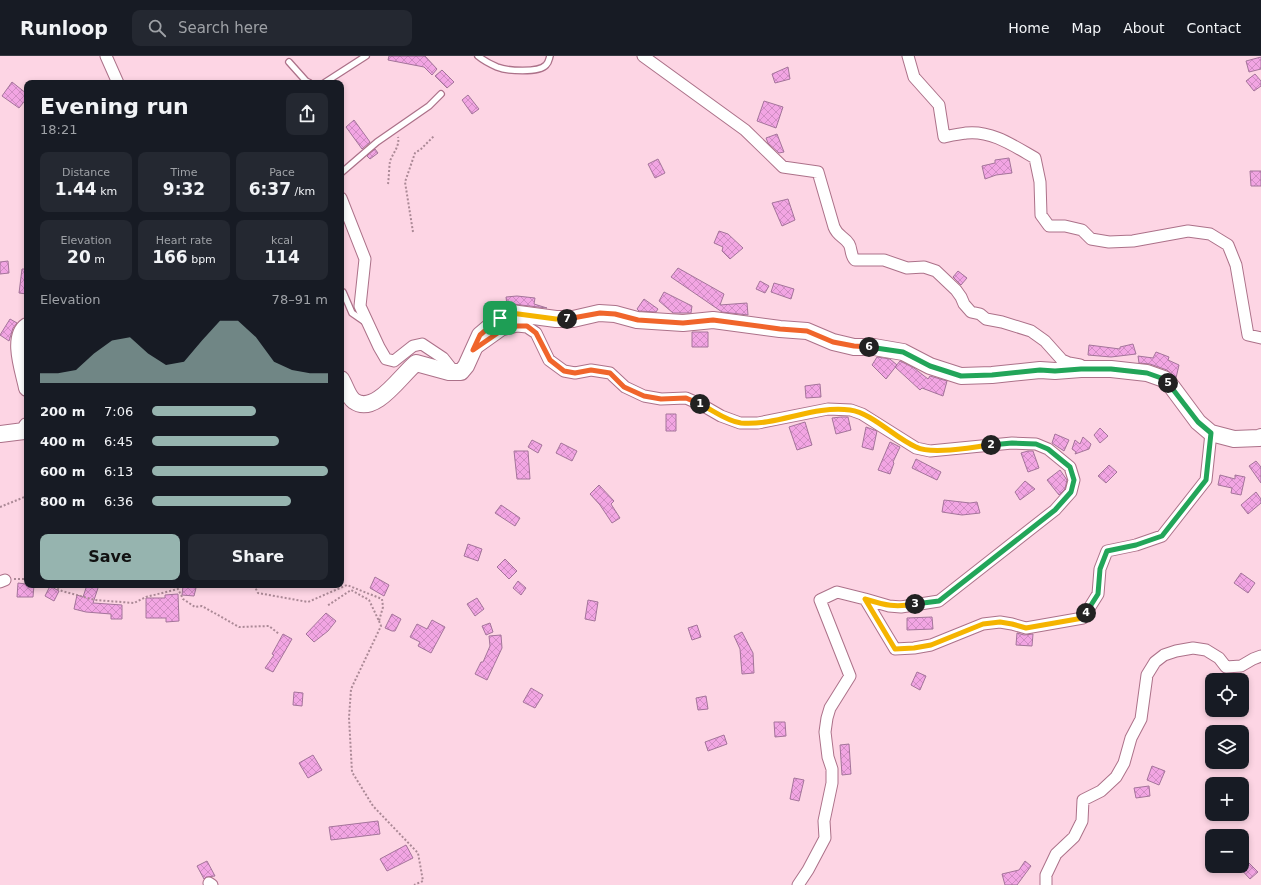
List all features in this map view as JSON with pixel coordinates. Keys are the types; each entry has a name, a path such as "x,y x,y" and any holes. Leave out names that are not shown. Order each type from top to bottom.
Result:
{"main road":[{"path":"344,384 353,400 363,405 372,403 383,396 416,363 436,370 461,372 466,366 480,335 500,318 511,313 556,319 573,319 600,313 615,314 638,320 683,323 713,320 807,331 833,342 903,352 930,366 961,376 992,375 1040,370 1055,371 1081,369 1111,369 1147,373 1164,379 1172,387 1198,422 1211,433 1234,439 1261,437"},
{"path":"24,328 18,340 24,372"},
{"path":"0,434 24,431"}],"street":[{"path":"106,56 117,80"},
{"path":"643,56 745,130 783,167 818,172 834,227 837,234 844,238 849,245 852,257 855,260 884,260 907,268 924,267 936,271 956,290 964,304 971,312 980,314 986,319 1002,322 1031,331 1045,341 1062,360 1080,365 1081,369"},
{"path":"908,56 914,77 939,105 944,137 967,132 985,134 1000,138 1035,158 1040,182 1041,215 1049,226 1065,226 1082,230 1091,239 1108,242 1132,241 1188,231 1210,234 1228,245 1236,265 1248,335 1261,338"},
{"path":"344,206 365,259 360,306 386,359 394,361 413,346 422,344 443,358 454,372"},
{"path":"473,350 502,330 517,326 527,326 536,333 550,360 564,371 575,373 591,370 610,373 624,387 644,396 661,399 686,398 721,416 740,423 758,423 828,410 850,410 862,414 916,448 930,451 1012,443 1036,444 1048,449 1070,467 1074,480 1071,492 1055,510 939,601 901,607 889,606 837,592 820,600 850,676 830,708 827,718 825,732 828,757 832,769 832,783 824,821 825,838 798,885"},
{"path":"865,599 895,649 931,645 983,624 1000,622 1026,628 1083,618 1098,594 1100,569 1107,551 1136,545 1162,536 1206,480 1211,433"},
{"path":"1046,885 1046,875 1056,854 1074,837 1082,821 1083,800 1101,791 1116,777 1124,762 1131,738 1141,719 1147,675 1155,662 1164,655 1193,648 1206,650 1219,658 1226,668 1241,666 1261,656"}],"lane":[{"path":"329,80 366,56"},
{"path":"478,56 487,63 498,68 523,70 544,67 549,61 550,56"},
{"path":"289,62 305,80"},
{"path":"344,170 377,142 429,106 441,94"},
{"path":"344,296 352,313 368,324"}],"path":[{"path":"388,184 390,161 399,140 396,128"},
{"path":"413,232 405,182 415,153 434,136"},
{"path":"0,507 24,497"},
{"path":"344,586 347,585 382,599 383,607 379,621"},
{"path":"56,588 95,600 134,603 146,597 178,589 183,599 194,607 202,606 239,627 269,626 279,634"},
{"path":"256,588 258,593 308,602 340,588"},
{"path":"327,606 351,590 369,600 381,626 351,689 349,718 352,772 373,806 418,853 423,881 414,885"}],"building":[{"path":"389,56 425,56 437,69 432,75 424,67 388,60"},
{"path":"1261,57 1261,69 1249,72 1246,61"},
{"path":"788,67 790,79 775,83 772,74"},
{"path":"442,70 454,82 447,88 435,76"},
{"path":"1255,74 1261,81 1261,86 1254,91 1246,81"},
{"path":"12,82 24,92 24,102 19,108 2,96"},
{"path":"468,95 479,109 472,114 462,100"},
{"path":"764,101 783,107 776,128 757,121"},
{"path":"354,120 370,142 362,149 346,127"},
{"path":"777,134 784,152 779,153 768,143 766,138"},
{"path":"375,149 378,153 370,159 367,156"},
{"path":"1009,158 1012,173 996,175 985,179 982,166 995,163 995,160"},
{"path":"658,159 665,173 655,178 648,164"},
{"path":"1250,171 1261,171 1261,186 1251,186"},
{"path":"788,199 795,220 782,226 772,203"},
{"path":"719,231 728,234 743,248 730,259 722,251 723,247 714,243"},
{"path":"8,261 9,273 0,274 0,262"},
{"path":"678,268 724,294 720,305 747,303 748,315 722,312 671,277"},
{"path":"22,269 24,269 24,294 19,293"},
{"path":"958,271 967,278 961,285 953,277"},
{"path":"760,281 769,286 765,293 756,289"},
{"path":"774,283 794,289 791,299 771,292"},
{"path":"664,292 692,306 691,313 673,313 659,301"},
{"path":"517,296 535,298 534,304 547,308 512,304 507,305 506,297"},
{"path":"644,299 658,309 656,312 639,311 637,309"},
{"path":"10,319 17,323 13,328 9,341 0,335"},
{"path":"692,332 708,332 708,347 692,347"},
{"path":"1133,344 1136,354 1111,357 1088,355 1089,345 1120,349 1120,347"},
{"path":"1156,352 1169,357 1168,360 1179,365 1176,378 1167,370 1150,364 1139,363 1138,356 1153,358"},
{"path":"877,357 890,359 897,365 886,379 872,365"},
{"path":"900,361 914,368 928,379 930,376 947,381 943,396 922,388 920,390 895,367"},
{"path":"820,384 821,397 806,398 805,386"},
{"path":"666,414 676,414 676,431 666,431"},
{"path":"848,417 851,430 836,434 832,418"},
{"path":"805,422 812,445 797,450 789,427"},
{"path":"866,427 877,431 873,450 862,447"},
{"path":"1100,428 1108,436 1100,443 1094,435"},
{"path":"1055,434 1069,440 1064,451 1052,443"},
{"path":"1083,437 1091,444 1089,449 1075,454 1076,452 1072,449 1075,440 1080,444"},
{"path":"532,440 542,445 538,453 528,447"},
{"path":"890,442 900,447 893,462 894,463 890,474 878,470"},
{"path":"561,443 577,451 572,461 556,453"},
{"path":"514,451 528,451 530,479 517,479"},
{"path":"1033,451 1039,468 1028,472 1021,453"},
{"path":"916,459 941,472 937,480 912,468"},
{"path":"1256,461 1261,467 1261,483 1249,466"},
{"path":"1109,465 1117,472 1106,483 1098,476"},
{"path":"1060,470 1067,480 1065,489 1059,495 1047,480"},
{"path":"1220,475 1235,479 1235,475 1245,477 1241,495 1231,493 1232,488 1218,485"},
{"path":"1025,481 1035,489 1020,500 1015,492"},
{"path":"599,485 614,501 611,504 620,518 612,523 600,505 590,494"},
{"path":"1256,492 1261,499 1261,503 1248,514 1241,505"},
{"path":"944,500 970,503 977,502 980,513 962,515 942,512"},
{"path":"501,505 520,518 515,526 495,513"},
{"path":"468,544 482,549 478,561 464,556"},
{"path":"505,559 517,571 509,579 497,567"},
{"path":"1241,573 1255,583 1248,593 1234,583"},
{"path":"375,577 389,585 384,596 370,588"},
{"path":"518,581 526,588 521,595 513,588"},
{"path":"18,583 24,584 24,588 34,588 33,597 17,597"},
{"path":"49,588 54,588 59,591 54,601 45,596"},
{"path":"86,588 98,588 93,603 122,605 122,619 111,619 111,614 86,612 74,609 77,595 83,597"},
{"path":"183,588 196,588 194,596 182,595"},
{"path":"178,594 179,621 166,622 166,618 146,618 146,598 165,598 165,595"},
{"path":"477,598 484,609 475,616 467,604"},
{"path":"588,600 598,602 595,621 585,619"},
{"path":"326,613 336,621 328,631 314,642 306,634"},
{"path":"392,614 401,619 395,631 385,628"},
{"path":"932,617 933,629 907,630 907,618"},
{"path":"432,620 445,627 431,653 418,646 420,642 410,637 417,624 427,629"},
{"path":"490,623 493,632 486,635 482,626"},
{"path":"697,625 701,637 692,640 688,628"},
{"path":"742,632 753,653 754,673 742,674 740,649 734,636"},
{"path":"1017,633 1024,635 1033,634 1032,646 1016,645"},
{"path":"283,634 292,639 273,672 265,668 274,655 272,654"},
{"path":"501,635 502,648 487,680 475,674 481,662 483,662 490,646 489,636"},
{"path":"917,672 926,676 920,690 911,685"},
{"path":"531,688 543,695 535,708 523,702"},
{"path":"294,692 303,693 302,706 293,705"},
{"path":"706,696 708,709 698,710 696,698"},
{"path":"774,722 785,722 786,736 775,737"},
{"path":"724,735 727,744 708,751 705,742"},
{"path":"849,744 851,774 842,775 840,745"},
{"path":"313,755 322,770 308,778 299,763"},
{"path":"1152,766 1165,771 1159,785 1147,780"},
{"path":"794,778 804,780 799,801 790,799"},
{"path":"1149,786 1150,796 1136,798 1134,788"},
{"path":"378,821 380,834 331,840 329,827"},
{"path":"406,845 413,858 387,871 380,859"},
{"path":"207,861 215,876 206,877 204,879 197,866"},
{"path":"1025,861 1031,866 1017,885 1005,885 1002,874 1019,870"},
{"path":"1249,863 1258,872 1250,879 1244,873 1249,873"}],"route":[{"path":"511,313 556,319 573,319 600,313 615,314 638,320 683,323 713,320 807,331 833,342 903,352 930,366 961,376 992,375 1040,370 1055,371 1081,369 1111,369 1147,373 1164,379 1172,387 1198,422 1211,433 1206,480 1162,536 1136,545 1107,551 1100,569 1098,594 1083,618 1026,628 1000,622 983,624 931,645 895,649 865,599 889,606 901,607 939,601 1055,510 1071,492 1074,480 1070,467 1048,449 1036,444 1012,443 930,451 916,448 862,414 850,410 828,410 758,423 740,423 721,416 686,398 661,399 644,396 624,387 610,373 591,370 575,373 564,371 550,360 536,333 527,326 517,326 502,330 473,350 480,335 500,318 511,313"}]}
